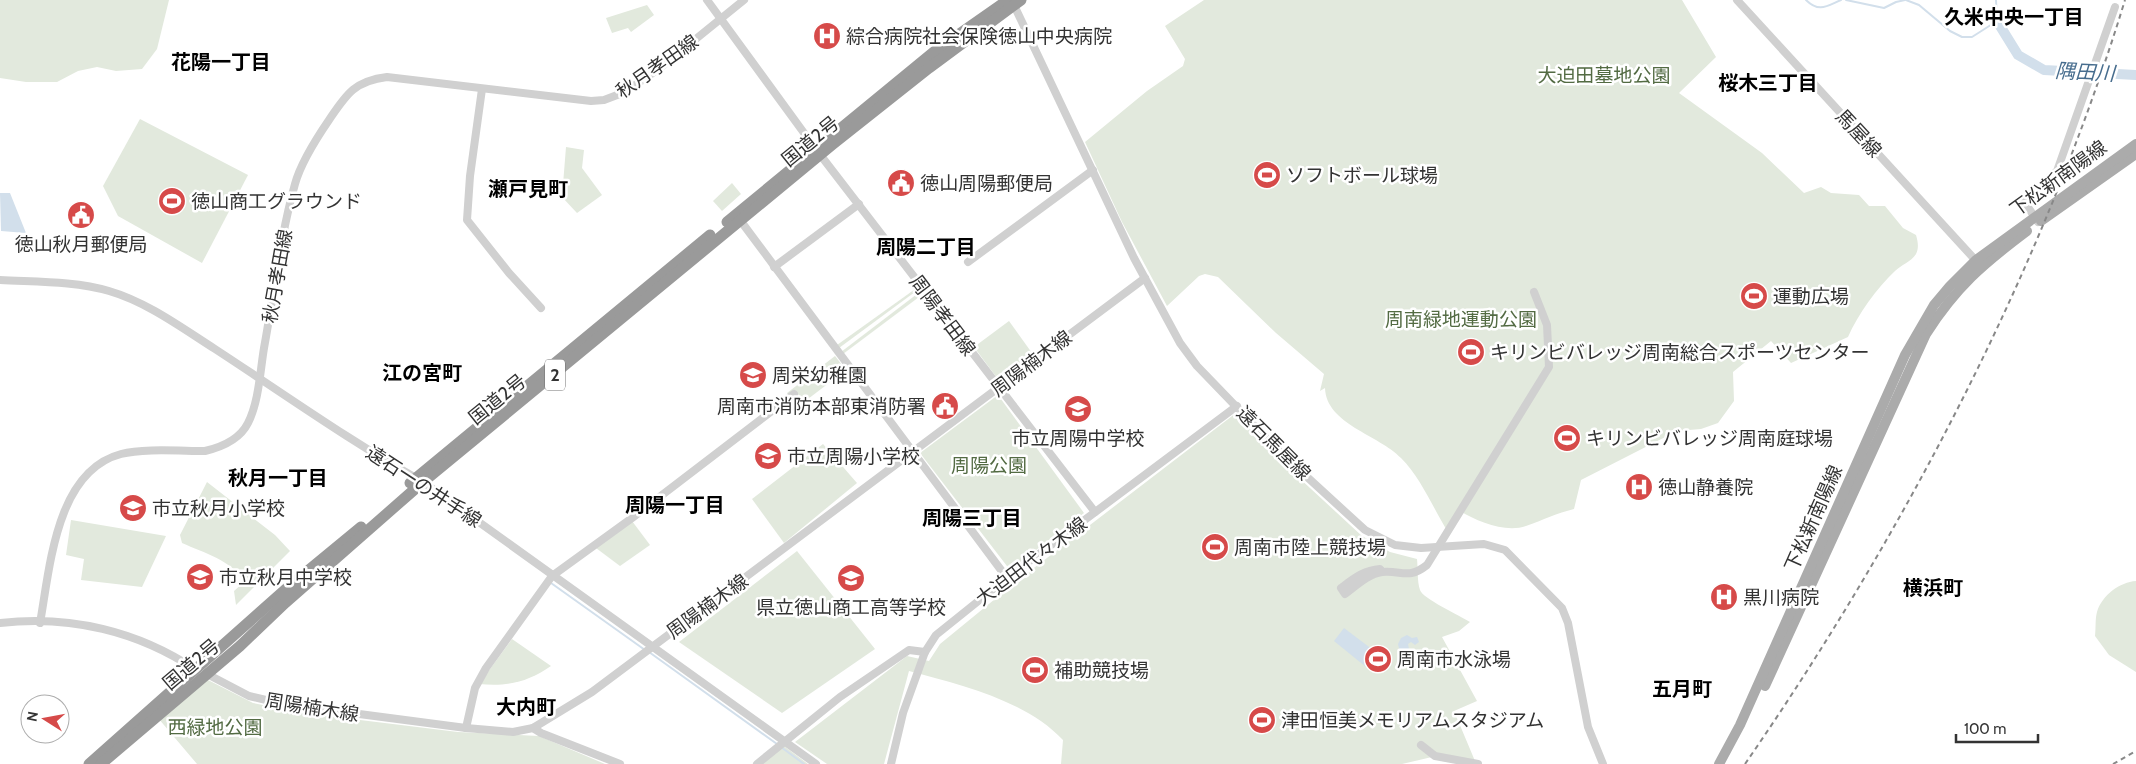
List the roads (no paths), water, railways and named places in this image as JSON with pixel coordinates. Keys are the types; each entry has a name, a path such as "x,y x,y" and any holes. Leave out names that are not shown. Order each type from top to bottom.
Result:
{"highway":[{"name":"国道2号","path":"101,764 201,672 419,480 818,151 929,68 1014,1"},
{"name":"国道2号","path":"419,480 740,220 818,151"},
{"name":"国道2号","path":"90,764 201,672"}],"main road":[{"name":"下松新南陽線","path":"1720,764 1740,725 1905,355 1934,306 1950,286 1978,263 2136,144"},
{"name":"下松新南陽線","path":"2037,220 2136,154"},
{"name":"下松新南陽線","path":"1728,764 1913,360 1941,310 1978,263"}],"street":[{"name":"周陽孝田線","path":"707,0 818,151 1095,512"},
{"name":"秋月孝田線","path":"40,623 61,520 66,502 78,484 100,464 123,453 205,451 227,444 239,435 248,423 259,377 296,182 311,149 343,100 355,86 372,79 387,77 592,101 615,97 660,68 744,0"},
{"name":"馬屋線","path":"1737,0 1978,263"},
{"name":"遠石馬屋線","path":"1014,1 1145,278 1180,343 1197,366 1238,406 1282,454 1365,530 1395,545 1439,548 1484,544 1505,550 1562,608 1568,623 1588,727 1603,764"},
{"path":"2037,220 2023,200 2057,171 2115,7"},
{"path":"482,89 467,220 541,308"},
{"path":"968,262 1093,170"},
{"path":"774,267 860,204"},
{"path":"740,220 1007,578"},
{"name":"周陽楠木線","path":"0,623 88,625 129,635 155,645 201,672 249,696 283,704 466,728 513,732 533,728 592,692 793,544 998,387 1145,278"},
{"name":"遠石一の井手線","path":"0,280 80,285 118,294 138,302 187,331 363,446 419,480 552,576 648,649 816,764"},
{"path":"1382,572 1366,578 1345,594 1341,588 1359,574 1372,569 1404,575 1417,572 1427,565 1549,367 1547,325 1534,292"},
{"path":"466,728 475,688 486,668 552,576 632,518 794,394"},
{"name":"大迫田代々木線","path":"891,764 903,713 925,652 936,635 1007,578 1238,406"},
{"path":"758,764 840,697 909,650 925,652"},
{"path":"533,728 541,733 620,764"},
{"path":"1422,745 1435,756 1478,764"}],"waterway":[{"path":"1806,0 1819,7 1841,0"},
{"path":"1846,0 1884,8 1905,0"},
{"path":"1906,0 1919,5 1950,31 1962,37 1972,37 1997,21 1996,0"},
{"name":"隅田川","path":"1997,21 2018,55 2044,70 2136,75"},
{"path":"551,583 645,650"},
{"path":"649,652 777,744"},
{"path":"781,747 804,764"}],"railway":[{"path":"1745,764 1804,676 1860,585 1913,492 1964,396 2011,299 2053,200 2092,100 2125,0"},
{"path":"2113,764 2136,751"}],"place":[{"name":"綜合病院社会保険徳山中央病院","path":"827,36"},
{"name":"ソフトボール球場","path":"1267,175"},
{"name":"徳山周陽郵便局","path":"901,183"},
{"name":"徳山商工グラウンド","path":"172,201"},
{"name":"徳山秋月郵便局","path":"81,215"},
{"name":"運動広場","path":"1754,296"},
{"name":"キリンビバレッジ周南総合スポーツセンター","path":"1471,352"},
{"name":"周栄幼稚園","path":"753,375"},
{"name":"周南市消防本部東消防署","path":"945,406"},
{"name":"市立周陽中学校","path":"1078,409"},
{"name":"キリンビバレッジ周南庭球場","path":"1567,438"},
{"name":"市立周陽小学校","path":"768,456"},
{"name":"徳山静養院","path":"1639,487"},
{"name":"市立秋月小学校","path":"133,508"},
{"name":"周南市陸上競技場","path":"1215,547"},
{"name":"市立秋月中学校","path":"200,577"},
{"name":"県立徳山商工高等学校","path":"851,578"},
{"name":"黒川病院","path":"1724,597"},
{"name":"周南市水泳場","path":"1378,659"},
{"name":"補助競技場","path":"1035,670"},
{"name":"津田恒美メモリアムスタジアム","path":"1262,720"}],"district":[{"name":"久米中央一丁目","path":"2014,17"},
{"name":"花陽一丁目","path":"221,62"},
{"name":"桜木三丁目","path":"1768,83"},
{"name":"瀬戸見町","path":"528,189"},
{"name":"周陽二丁目","path":"926,247"},
{"name":"江の宮町","path":"422,373"},
{"name":"秋月一丁目","path":"278,478"},
{"name":"周陽一丁目","path":"675,505"},
{"name":"周陽三丁目","path":"972,518"},
{"name":"横浜町","path":"1933,588"},
{"name":"五月町","path":"1682,689"},
{"name":"大内町","path":"526,707"}],"park label":[{"name":"大迫田墓地公園","path":"1604,75"},
{"name":"周南緑地運動公園","path":"1461,319"},
{"name":"周陽公園","path":"989,465"},
{"name":"西緑地公園","path":"215,727"}]}
